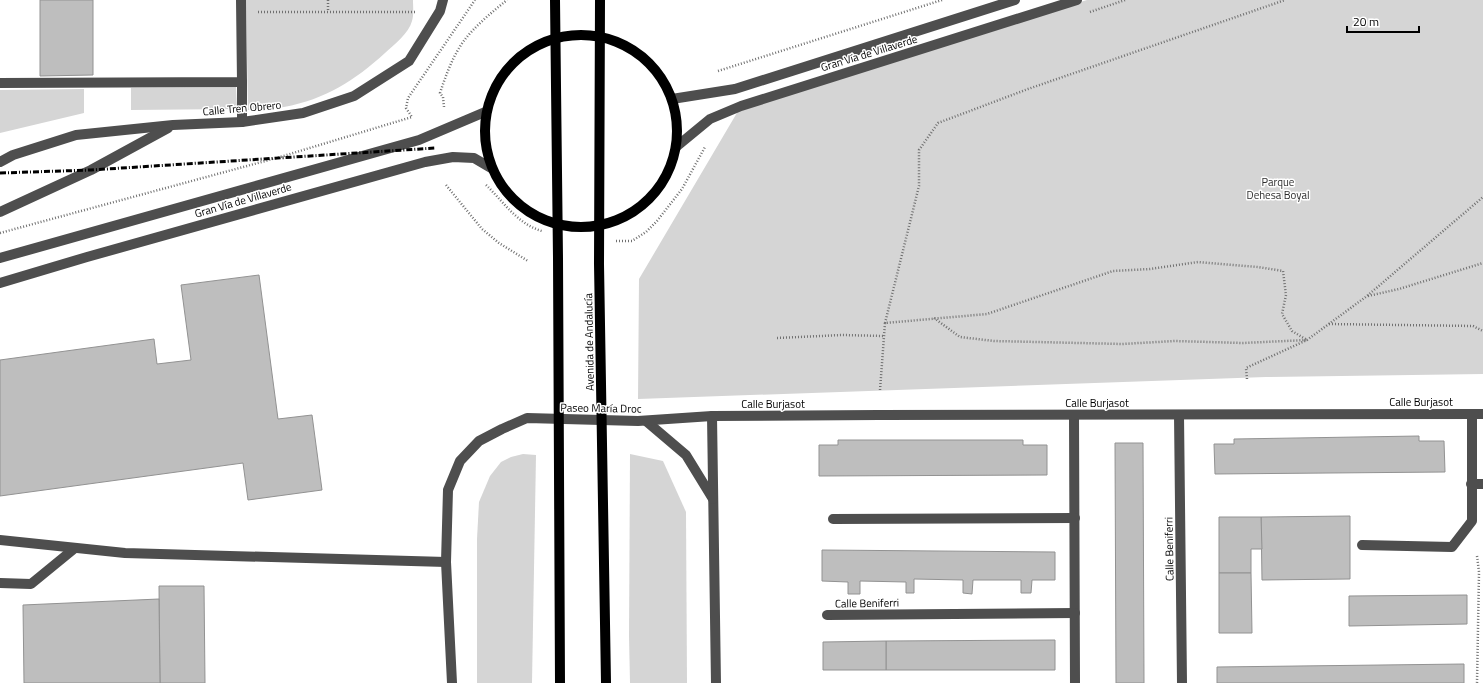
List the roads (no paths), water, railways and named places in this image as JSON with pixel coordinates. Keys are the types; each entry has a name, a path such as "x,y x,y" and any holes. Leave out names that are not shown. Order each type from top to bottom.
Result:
{"main road":[{"path":"555,0 560,683"},
{"name":"Avenida de Andalucía","path":"600,0 600,227 606,683"},
{"path":"578,35 600,37 631,49 656,71 672,99 677,123 676,147 668,175 651,199 627,217 600,227 578,229 557,226 542,221 522,206 503,185 491,168 483,139 485,112 495,84 514,60 540,43 556,38 578,35"}],"street":[{"path":"241,0 242,122"},
{"name":"Calle Tren Obrero","path":"0,162 13,155 76,135 173,125 242,122 303,113 354,96 409,61 440,11 443,0"},
{"name":"Gran Vía de Villaverde","path":"672,99 735,89 1015,0"},
{"name":"Gran Vía de Villaverde","path":"676,147 710,119 741,106 1077,0"},
{"path":"0,83 242,82"},
{"name":"Gran Vía de Villaverde","path":"0,258 419,140 485,112"},
{"path":"0,212 91,170 173,125"},
{"name":"Gran Vía de Villaverde","path":"0,282 87,256 425,162 453,157 474,158 491,168"},
{"path":"1362,545 1452,546 1472,521 1472,414"},
{"name":"Calle Burjasot","path":"712,416 1483,414"},
{"path":"1074,415 1075,683"},
{"name":"Calle Beniferri","path":"1179,415 1182,683"},
{"path":"712,416 716,683"},
{"name":"Paseo María Droc","path":"452,683 446,562 448,490 460,462 479,442 502,429 527,418 646,420 712,416"},
{"path":"646,420 686,455 713,499"},
{"path":"1472,484 1483,484"},
{"path":"833,519 1075,518"},
{"path":"0,540 125,553 446,562"},
{"path":"0,583 31,584 75,548"},
{"name":"Calle Beniferri","path":"827,615 1075,613"}],"railway":[{"path":"0,173 91,170 435,148"}],"park label":[{"name":"Parque Dehesa Boyal","path":"1278,188"}]}
